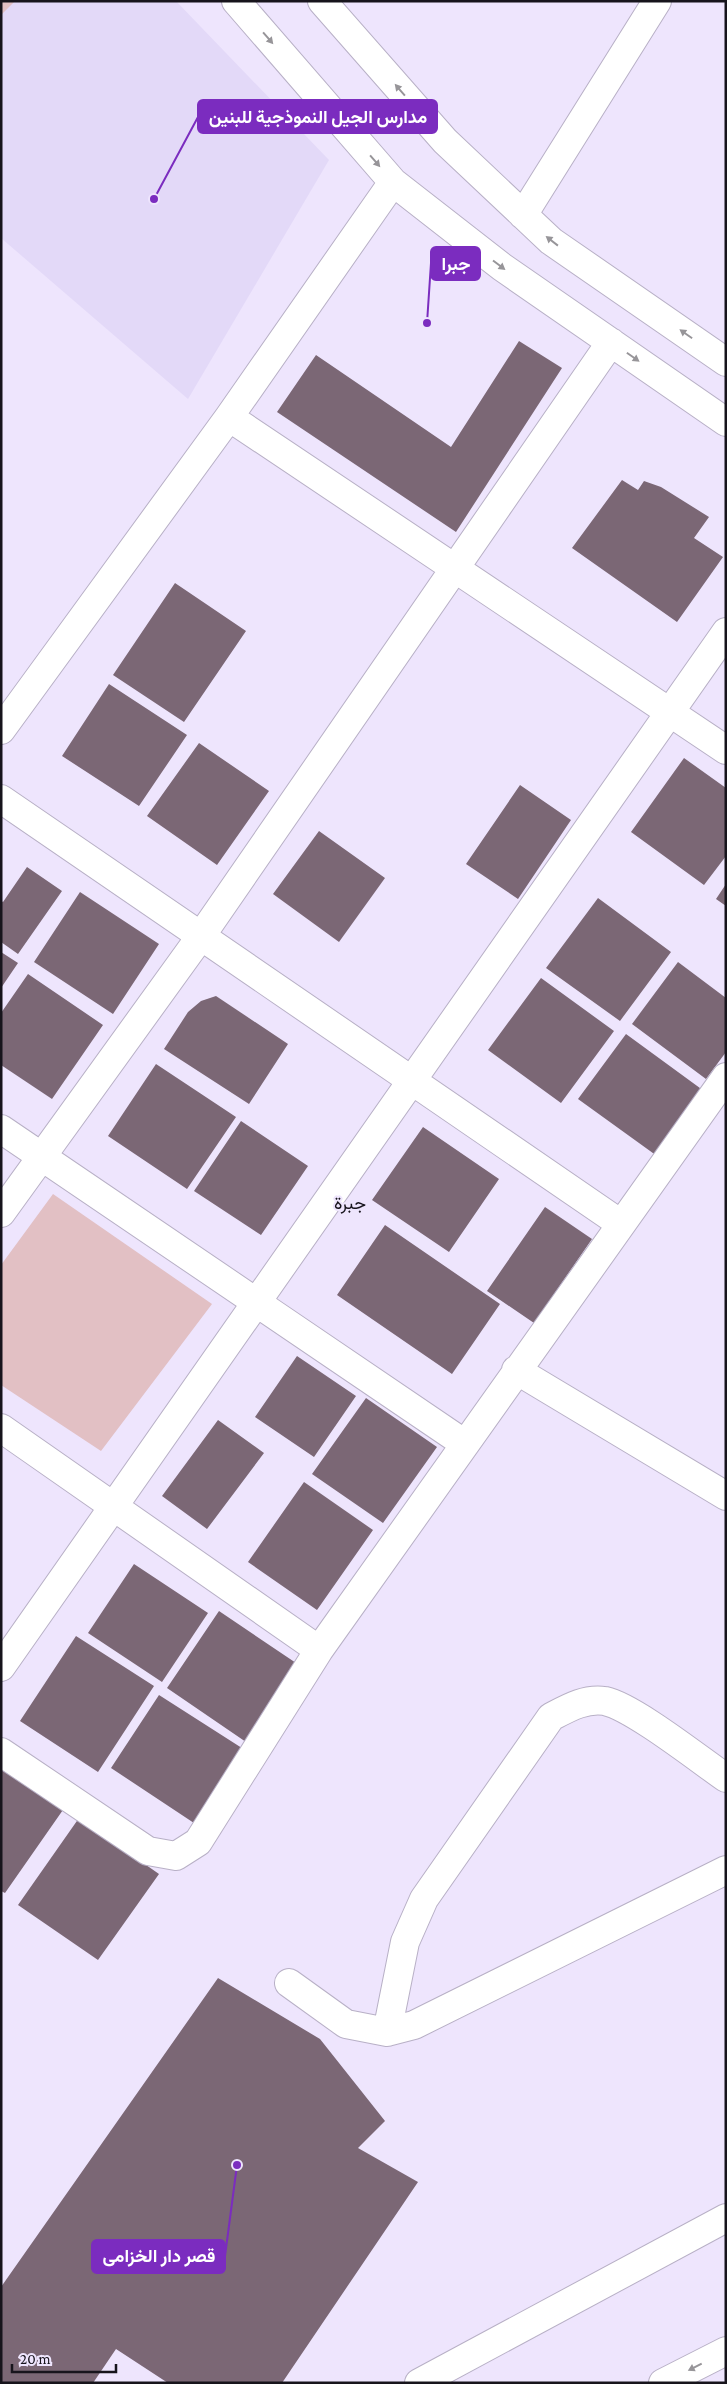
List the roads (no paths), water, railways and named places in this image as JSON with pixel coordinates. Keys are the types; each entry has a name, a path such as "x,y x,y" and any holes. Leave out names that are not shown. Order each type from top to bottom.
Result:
{"street":[{"path":"236,1 393,182 502,266 726,422"},
{"path":"322,1 445,141 551,241 726,362"},
{"path":"523,215 657,1"},
{"path":"1,730 229,417 393,182"},
{"path":"1,1212 201,936 611,342"},
{"path":"229,417 726,750"},
{"path":"1,1668 726,632"},
{"path":"1,799 621,1224"},
{"path":"1,1752 148,1851 176,1856 198,1842 319,1650 516,1370 726,1077"},
{"path":"1,1129 465,1444"},
{"path":"516,1370 726,1496"},
{"path":"1,1428 319,1650"},
{"path":"387,2032 405,1942 424,1899 551,1717 574,1704 605,1702 633,1714 726,1778"},
{"path":"289,1983 346,2024 387,2032 414,2025 726,1870"},
{"path":"419,2383 726,2218"},
{"path":"663,2383 726,2351"}],"place":[{"name":"مدارس الجيل النموذجية للبنين","path":"154,199"},
{"name":"جبرا","path":"427,323"},
{"name":"قصر دار الخزامى","path":"237,2165"}],"district":[{"name":"جبرة","path":"350,1203"}]}
